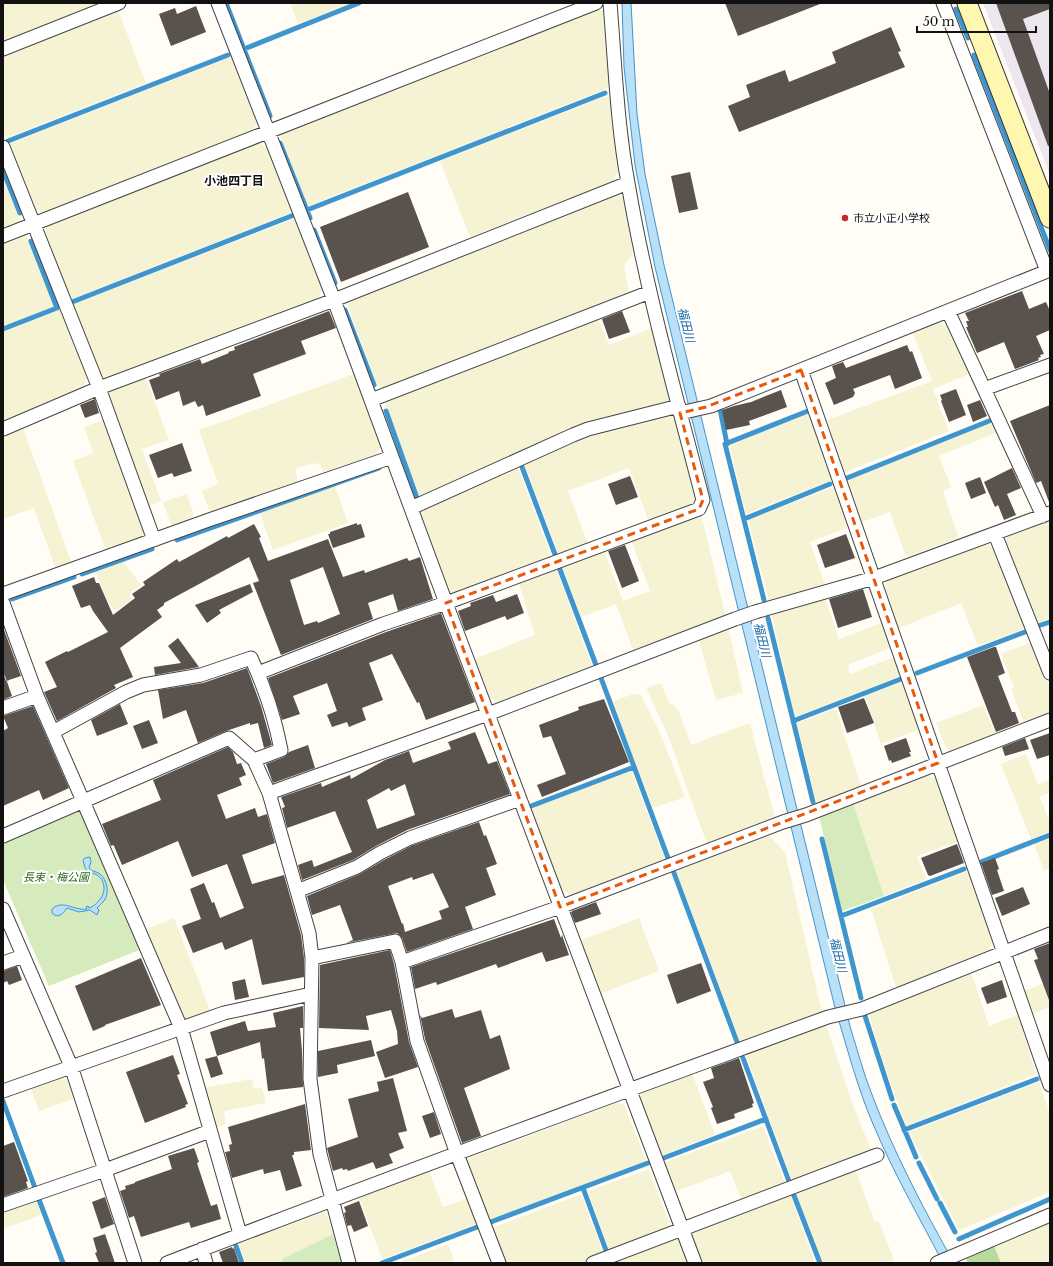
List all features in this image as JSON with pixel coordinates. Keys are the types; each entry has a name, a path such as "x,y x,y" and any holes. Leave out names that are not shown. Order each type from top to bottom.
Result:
{"street":[{"path":"3,49 119,3"},
{"path":"218,3 334,300 446,603 695,1263"},
{"path":"3,236 596,3"},
{"path":"258,672 383,624 446,603 699,509 703,500 650,292 628,182 618,108 610,3"},
{"path":"411,508 578,433 706,407 1049,271 943,3"},
{"path":"966,3 1050,218"},
{"path":"962,50 982,43"},
{"path":"3,147 99,388 154,540"},
{"path":"3,429 99,388 334,300 628,182"},
{"path":"371,400 650,292"},
{"path":"269,794 488,714 735,619 874,578 1046,514 984,389 948,311"},
{"path":"984,389 1050,365"},
{"path":"801,370 1050,1085"},
{"path":"3,594 392,457"},
{"path":"995,534 1050,673"},
{"path":"3,603 37,696 84,800 181,1028 240,1234"},
{"path":"53,732 126,692 143,685 201,675 251,658 258,672 271,708 281,750 254,760"},
{"path":"3,708 37,696"},
{"path":"402,962 560,907 783,822 806,815 1050,720"},
{"path":"3,836 230,738 254,760 269,794 309,933 312,958 310,1079 320,1154 348,1263"},
{"path":"297,891 358,867 380,853 410,838 520,799"},
{"path":"3,908 71,1066 135,1263"},
{"path":"167,1263 240,1234 629,1090 831,1016 862,1008 1050,934"},
{"path":"312,958 395,941 402,962 417,1041 457,1154 499,1263"},
{"path":"3,963 23,956"},
{"path":"3,1091 224,1013 311,994"},
{"path":"3,1205 105,1170 210,1131"},
{"path":"593,1263 877,1155"},
{"path":"937,1263 959,1258 1050,1215"},
{"path":"202,1249 206,1263"}],"highlighted area":[{"path":"801,370 938,763 560,907 446,603 699,509 703,500 680,413 706,407"}],"shaded area":[{"path":"3,3 101,3 3,41"},
{"path":"290,3 352,3 298,24"},
{"path":"983,3 1050,3 1050,175"},
{"path":"596,8 605,12 610,84 606,89 308,206 280,132"},
{"path":"118,10 146,83 6,138 3,130 3,55"},
{"path":"231,57 257,123 253,131 44,213 34,209 9,144"},
{"path":"604,97 612,97 621,167 613,181 470,237 440,161"},
{"path":"257,143 268,148 293,212 69,300 44,234 48,225"},
{"path":"3,177 20,220 18,223 3,229"},
{"path":"616,194 623,197 633,254 624,266 629,292 383,388 377,386 347,303 348,299"},
{"path":"296,218 323,288 318,298 107,379 98,373 71,305"},
{"path":"26,234 54,307 3,327 3,243"},
{"path":"60,310 87,378 83,388 3,422 3,332"},
{"path":"598,319 609,345 652,328 674,402 420,498 385,404 387,400"},
{"path":"937,322 946,326 969,374 933,389 949,431 845,472 827,420 932,381 912,331"},
{"path":"354,374 381,446 376,454 323,472 320,463 295,469 298,481 210,513 202,491 218,484 199,430"},
{"path":"146,378 169,440 142,449 161,501 146,507 107,392"},
{"path":"676,413 697,500 696,504 649,522 629,468 568,491 588,544 559,555 524,463 575,439"},
{"path":"811,413 834,479 746,514 729,444"},
{"path":"106,419 146,537 106,551 73,461 93,453 84,427"},
{"path":"991,422 996,433 939,456 951,487 943,491 959,538 906,557 890,512 862,522 847,480"},
{"path":"23,428 72,564 56,570 34,508 3,519 3,437"},
{"path":"517,465 552,558 456,594 449,592 418,512"},
{"path":"335,486 348,523 273,550 260,513"},
{"path":"836,486 849,527 810,542 825,585 769,601 748,520"},
{"path":"187,494 193,512 193,519 172,527 163,502"},
{"path":"701,514 726,617 656,644 655,642 633,650 616,604 581,617 561,563 603,547 623,601 650,591 630,537"},
{"path":"1050,519 1050,618 1038,623 1006,542 1008,534"},
{"path":"985,544 994,547 1026,628 978,646 961,603 899,628 885,587 888,579"},
{"path":"123,561 141,585 129,595 132,599 116,611 109,604 95,571"},
{"path":"555,566 592,666 498,702 489,697 475,659 535,635 518,580"},
{"path":"825,597 839,639 881,623 890,648 848,665 850,674 894,657 900,676 795,717 771,613"},
{"path":"728,627 743,693 716,700 698,638"},
{"path":"1032,642 1050,688 1050,713 1024,723 1011,689 1014,688 1001,654"},
{"path":"904,681 920,729 881,744 865,696"},
{"path":"661,683 669,702 678,709 691,745 750,723 775,818 707,844 667,733 646,688"},
{"path":"633,694 641,695 661,735 685,797 653,808 612,702"},
{"path":"983,705 995,734 948,752 936,723"},
{"path":"836,709 861,786 816,803 797,723"},
{"path":"1026,754 1038,784 1050,780 1050,793 1040,797 1050,823 1050,832 1031,839 1001,764"},
{"path":"631,770 665,859 571,895 560,889 529,809"},
{"path":"927,775 937,780 959,841 917,856 926,879 884,896 853,803"},
{"path":"768,834 785,853 822,1012 740,1042 675,868"},
{"path":"1050,837 1050,868 1044,871 1034,843"},
{"path":"968,871 992,941 989,951 896,988 871,909"},
{"path":"174,918 210,1010 187,1019 180,1016 144,930"},
{"path":"639,918 659,971 600,994 579,941"},
{"path":"971,972 989,1026 1018,1015 1036,1074 906,1126 884,1064 868,1012"},
{"path":"1050,981 1050,1007 1032,1014 1024,991"},
{"path":"826,1024 853,1105 872,1152 793,1183 745,1053"},
{"path":"692,1073 715,1135 659,1156 638,1101 643,1091"},
{"path":"59,1077 70,1081 76,1098 39,1111 30,1087"},
{"path":"252,1079 254,1089 262,1087 266,1103 224,1111 226,1124 214,1128 202,1088"},
{"path":"1039,1082 1050,1114 1050,1192 959,1230 909,1132"},
{"path":"616,1103 624,1104 646,1161 486,1221 464,1160"},
{"path":"763,1126 786,1186 742,1202 730,1171 674,1192 663,1163"},
{"path":"649,1169 670,1225 668,1231 610,1253 588,1191"},
{"path":"855,1169 875,1222 879,1221 895,1263 823,1263 795,1192"},
{"path":"429,1171 443,1207 466,1199 476,1224 382,1259 359,1197"},
{"path":"581,1194 604,1255 582,1263 505,1263 492,1228"},
{"path":"790,1194 815,1263 700,1263 690,1237 693,1231"},
{"path":"36,1199 41,1215 3,1229 3,1211"},
{"path":"322,1213 328,1217 333,1234 282,1259 283,1263 246,1263 238,1243"},
{"path":"1050,1221 1050,1263 1001,1263 994,1246"},
{"path":"674,1237 679,1238 689,1263 613,1263 612,1260"},
{"path":"448,1244 455,1263 398,1263"}],"green space":[{"path":"853,803 884,896 842,911 819,816"},
{"name":"長束・梅公園","path":"79,808 142,949 49,986 3,880 3,842"},
{"path":"333,1234 342,1263 283,1263 282,1259"},
{"path":"994,1246 1001,1263 968,1263 966,1259"}],"water":[{"path":"622,3 631,3 637,114 645,174 664,265 851,1030 868,1084 889,1136 920,1200 954,1263 943,1263 881,1142 867,1110 852,1067 835,1008 655,267 635,165 624,67"},
{"path":"90,857 91,862 89,868 100,874 107,887 106,898 97,908 99,910 97,915 90,910 79,912 67,908 60,915 54,915 52,913 52,909 56,906 64,905 87,909 86,907 88,906 89,908 93,906 103,895 104,886 102,880 96,874 88,872 84,865 83,860"}],"building":[{"path":"725,3 820,3 820,4 738,36"},
{"path":"996,3 1050,3 1050,9 1023,19 1050,94 1050,146 1048,146"},
{"path":"196,6 206,32 171,46 159,14 175,8 177,14"},
{"path":"891,27 901,51 898,52 905,67 739,132 728,106 750,97 746,85 785,70 789,82 836,63 832,52"},
{"path":"690,172 698,209 679,213 671,176"},
{"path":"408,192 429,247 341,282 320,227"},
{"path":"1022,291 1029,309 1046,302 1050,311 1050,330 1036,336 1044,354 1040,355 1041,357 1038,358 1039,360 1015,369 1004,342 977,353 966,327 968,327 966,321 969,321 965,313"},
{"path":"329,311 336,328 301,341 306,354 253,374 261,396 206,416 203,405 198,407 195,401 183,406 179,391 156,400 149,380 160,376 159,374 200,359 202,364 235,350 234,347"},
{"path":"622,311 630,332 609,339 602,319"},
{"path":"907,345 910,352 912,351 922,378 895,389 890,375 853,389 855,393 853,397 834,405 825,383 836,378 832,366 843,362 846,368"},
{"path":"956,389 966,415 949,422 940,395"},
{"path":"781,390 787,407 749,421 750,425 726,430 722,410 751,402"},
{"path":"95,399 99,413 85,418 80,405"},
{"path":"980,400 987,416 973,422 967,405"},
{"path":"1050,405 1049,502 1041,481 1036,483 1010,421"},
{"path":"182,443 192,471 174,477 172,473 158,478 149,455"},
{"path":"1012,468 1021,488 1007,494 1016,515 1004,520 998,505 995,507 984,482"},
{"path":"630,476 638,497 616,505 608,484"},
{"path":"980,477 986,493 971,499 965,483"},
{"path":"357,523 357,525 361,524 365,537 333,548 328,534"},
{"path":"254,524 261,537 259,538 268,561 328,539 343,577 364,570 365,573 407,558 409,561 420,557 433,599 398,611 393,594 368,603 373,619 281,655 253,583 259,581 249,557 164,603 164,605 157,610 162,617 120,648 133,677 114,685 116,688 57,721 44,692 57,687 45,662 108,632 90,605 81,608 72,586 94,577 96,583 99,583 113,615 135,598 132,594 145,585 143,582 177,559 179,562 227,536 228,538","holes":["323,567 340,614 318,623 317,621 304,625 290,580"]},
{"path":"846,534 855,558 825,568 817,545"},
{"path":"625,545 639,581 622,588 608,551"},
{"path":"250,584 253,592 219,610 221,613 207,623 195,605"},
{"path":"863,589 872,617 838,628 829,599"},
{"path":"517,594 524,613 507,620 505,616 465,631 458,611 471,606 470,603 493,595 496,602"},
{"path":"441,613 475,702 426,720 419,702 417,703 392,654 369,663 383,700 362,708 366,720 349,727 347,722 332,727 327,715 337,711 327,683 293,696 300,714 282,720 268,678 386,632"},
{"path":"3,627 21,676 6,681 3,671"},
{"path":"178,638 199,667 155,675 154,667 181,663 168,646"},
{"path":"996,647 1005,673 998,676 1012,712 1015,712 1019,723 996,732 967,657"},
{"path":"247,668 261,706 272,745 264,748 258,723 250,725 250,723 226,731 198,743 186,710 163,719 158,690 203,683"},
{"path":"5,676 12,696 3,700 3,677"},
{"path":"864,698 874,723 847,733 838,707"},
{"path":"604,699 629,762 542,797 537,785 566,774 551,736 543,738 539,725 579,710 578,707"},
{"path":"120,704 128,724 97,736 91,720"},
{"path":"33,706 69,788 43,800 39,790 3,806 3,731 8,728 3,716"},
{"path":"149,720 158,743 142,749 133,726"},
{"path":"475,732 488,764 497,761 510,794 407,830 353,860 302,880 298,865 312,860 314,867 352,852 335,811 287,828 282,808 285,807 281,797 321,783 322,787 350,775 351,779 385,760 409,751 413,763 451,749 448,742","holes":["405,784 415,815 377,829 367,800 389,788 391,791"]},
{"path":"1050,733 1050,755 1037,759 1030,740"},
{"path":"906,738 911,756 892,763 891,760 889,761 884,746"},
{"path":"1025,738 1029,749 1005,756 1002,747"},
{"path":"308,745 315,768 273,783 266,764 284,757 289,752"},
{"path":"228,747 233,752 237,764 241,763 246,775 239,778 242,785 217,795 226,819 255,808 258,817 267,814 275,843 242,855 252,884 284,875 301,935 304,958 304,977 262,985 252,939 225,950 222,942 193,953 182,926 201,919 190,889 204,883 220,918 244,908 227,864 192,877 178,841 122,865 114,846 111,846 102,824 161,800 153,780"},
{"path":"479,822 484,836 486,835 497,864 486,868 496,895 465,907 473,929 407,952 402,938 397,933 346,943 353,940 340,905 312,915 307,896 360,874 413,845","holes":["433,873 449,907 439,911 442,919 405,932 403,923 402,924 388,886 412,877 413,880"]},
{"path":"957,844 964,863 930,876 928,875 921,858"},
{"path":"995,858 999,869 997,870 1004,891 992,895 981,863"},
{"path":"1023,887 1030,904 1002,916 995,898"},
{"path":"596,902 601,914 575,923 571,913 572,911"},
{"path":"554,919 561,938 562,935 569,955 546,962 542,952 498,968 496,964 437,985 436,982 415,989 411,967"},
{"path":"1050,943 1049,1000 1034,960 1038,959 1034,949"},
{"path":"390,950 409,1042 418,1067 385,1078 376,1052 398,1044 397,1031 391,1010 366,1016 369,1030 319,1028 320,965"},
{"path":"141,958 161,1005 105,1025 93,1031 75,986"},
{"path":"701,963 711,991 677,1004 667,975"},
{"path":"17,966 22,980 9,985 7,981 3,983 3,971"},
{"path":"245,979 249,997 235,1000 232,982"},
{"path":"1002,980 1007,997 987,1004 981,988"},
{"path":"303,1006 303,1028 300,1028 303,1087 268,1091 264,1058 262,1059 260,1042 217,1056 210,1032 245,1021 248,1031 276,1027 273,1013"},
{"path":"452,1009 455,1018 481,1010 490,1039 500,1035 510,1069 464,1088 481,1136 462,1143 425,1039 420,1015 422,1018"},
{"path":"371,1040 375,1056 337,1065 338,1073 318,1077 318,1051"},
{"path":"173,1055 180,1074 177,1075 188,1104 185,1105 186,1107 145,1123 126,1072"},
{"path":"217,1056 223,1074 211,1078 205,1059"},
{"path":"739,1058 754,1103 752,1104 753,1107 734,1114 735,1118 717,1124 711,1108 713,1107 703,1082 714,1078 711,1068"},
{"path":"393,1078 407,1131 398,1133 404,1148 389,1154 393,1163 376,1169 373,1162 348,1171 347,1169 343,1170 342,1168 333,1171 327,1148 358,1137 348,1099 379,1091 377,1082"},
{"path":"305,1104 311,1150 294,1152 294,1155 292,1155 302,1186 286,1191 280,1170 264,1174 263,1169 232,1178 225,1152 230,1151 229,1145 232,1144 228,1127"},
{"path":"434,1112 441,1134 430,1138 422,1116"},
{"path":"14,1142 28,1181 26,1182 28,1188 3,1197 3,1146"},
{"path":"194,1148 199,1162 197,1163 211,1206 217,1204 221,1219 191,1228 189,1222 141,1237 134,1216 129,1218 120,1191 126,1189 125,1186 172,1169 168,1156"},
{"path":"105,1197 114,1224 101,1229 92,1202"},
{"path":"359,1201 368,1226 354,1232 351,1225 347,1226 344,1207"},
{"path":"105,1234 115,1263 99,1263 95,1253 97,1252 93,1238"},
{"path":"232,1247 233,1249 234,1248 239,1263 223,1263 219,1252"}],"waterway":[{"path":"226,3 270,116"},
{"path":"244,49 359,3"},
{"path":"956,9 968,38"},
{"path":"8,141 228,55"},
{"path":"974,55 1050,250"},
{"path":"307,210 605,93"},
{"path":"280,143 310,218"},
{"path":"3,170 20,213"},
{"path":"72,302 294,215"},
{"path":"314,230 335,283"},
{"path":"3,329 57,308 31,241"},
{"path":"345,310 374,385"},
{"path":"720,409 727,444"},
{"path":"386,411 417,498"},
{"path":"764,600 725,444 808,411"},
{"path":"847,478 989,421"},
{"path":"522,467 556,557"},
{"path":"177,540 379,468"},
{"path":"744,519 830,484"},
{"path":"82,574 152,549"},
{"path":"559,567 596,665"},
{"path":"12,599 74,577"},
{"name":"福田川","path":"768,618 813,802"},
{"path":"1038,626 1050,622"},
{"path":"917,673 1025,632"},
{"path":"601,678 668,858"},
{"path":"793,721 901,679"},
{"path":"531,806 634,767"},
{"path":"981,862 1050,835"},
{"name":"福田川","path":"822,839 861,998"},
{"path":"841,916 964,869"},
{"path":"674,873 737,1042"},
{"path":"865,1016 892,1099"},
{"path":"743,1058 790,1184"},
{"path":"904,1130 1037,1079"},
{"path":"3,1101 35,1188"},
{"path":"894,1105 916,1157"},
{"path":"661,1159 766,1119"},
{"path":"488,1223 648,1163"},
{"path":"919,1163 937,1199"},
{"path":"583,1188 607,1253"},
{"path":"793,1193 820,1263"},
{"path":"38,1197 63,1263"},
{"path":"959,1239 1050,1199"},
{"path":"940,1203 955,1232"},
{"path":"382,1263 480,1226"},
{"path":"236,1246 242,1263"}],"place":[{"name":"市立小正小学校","path":"845,218"}],"district":[{"name":"小池四丁目","path":"234,181"}]}
